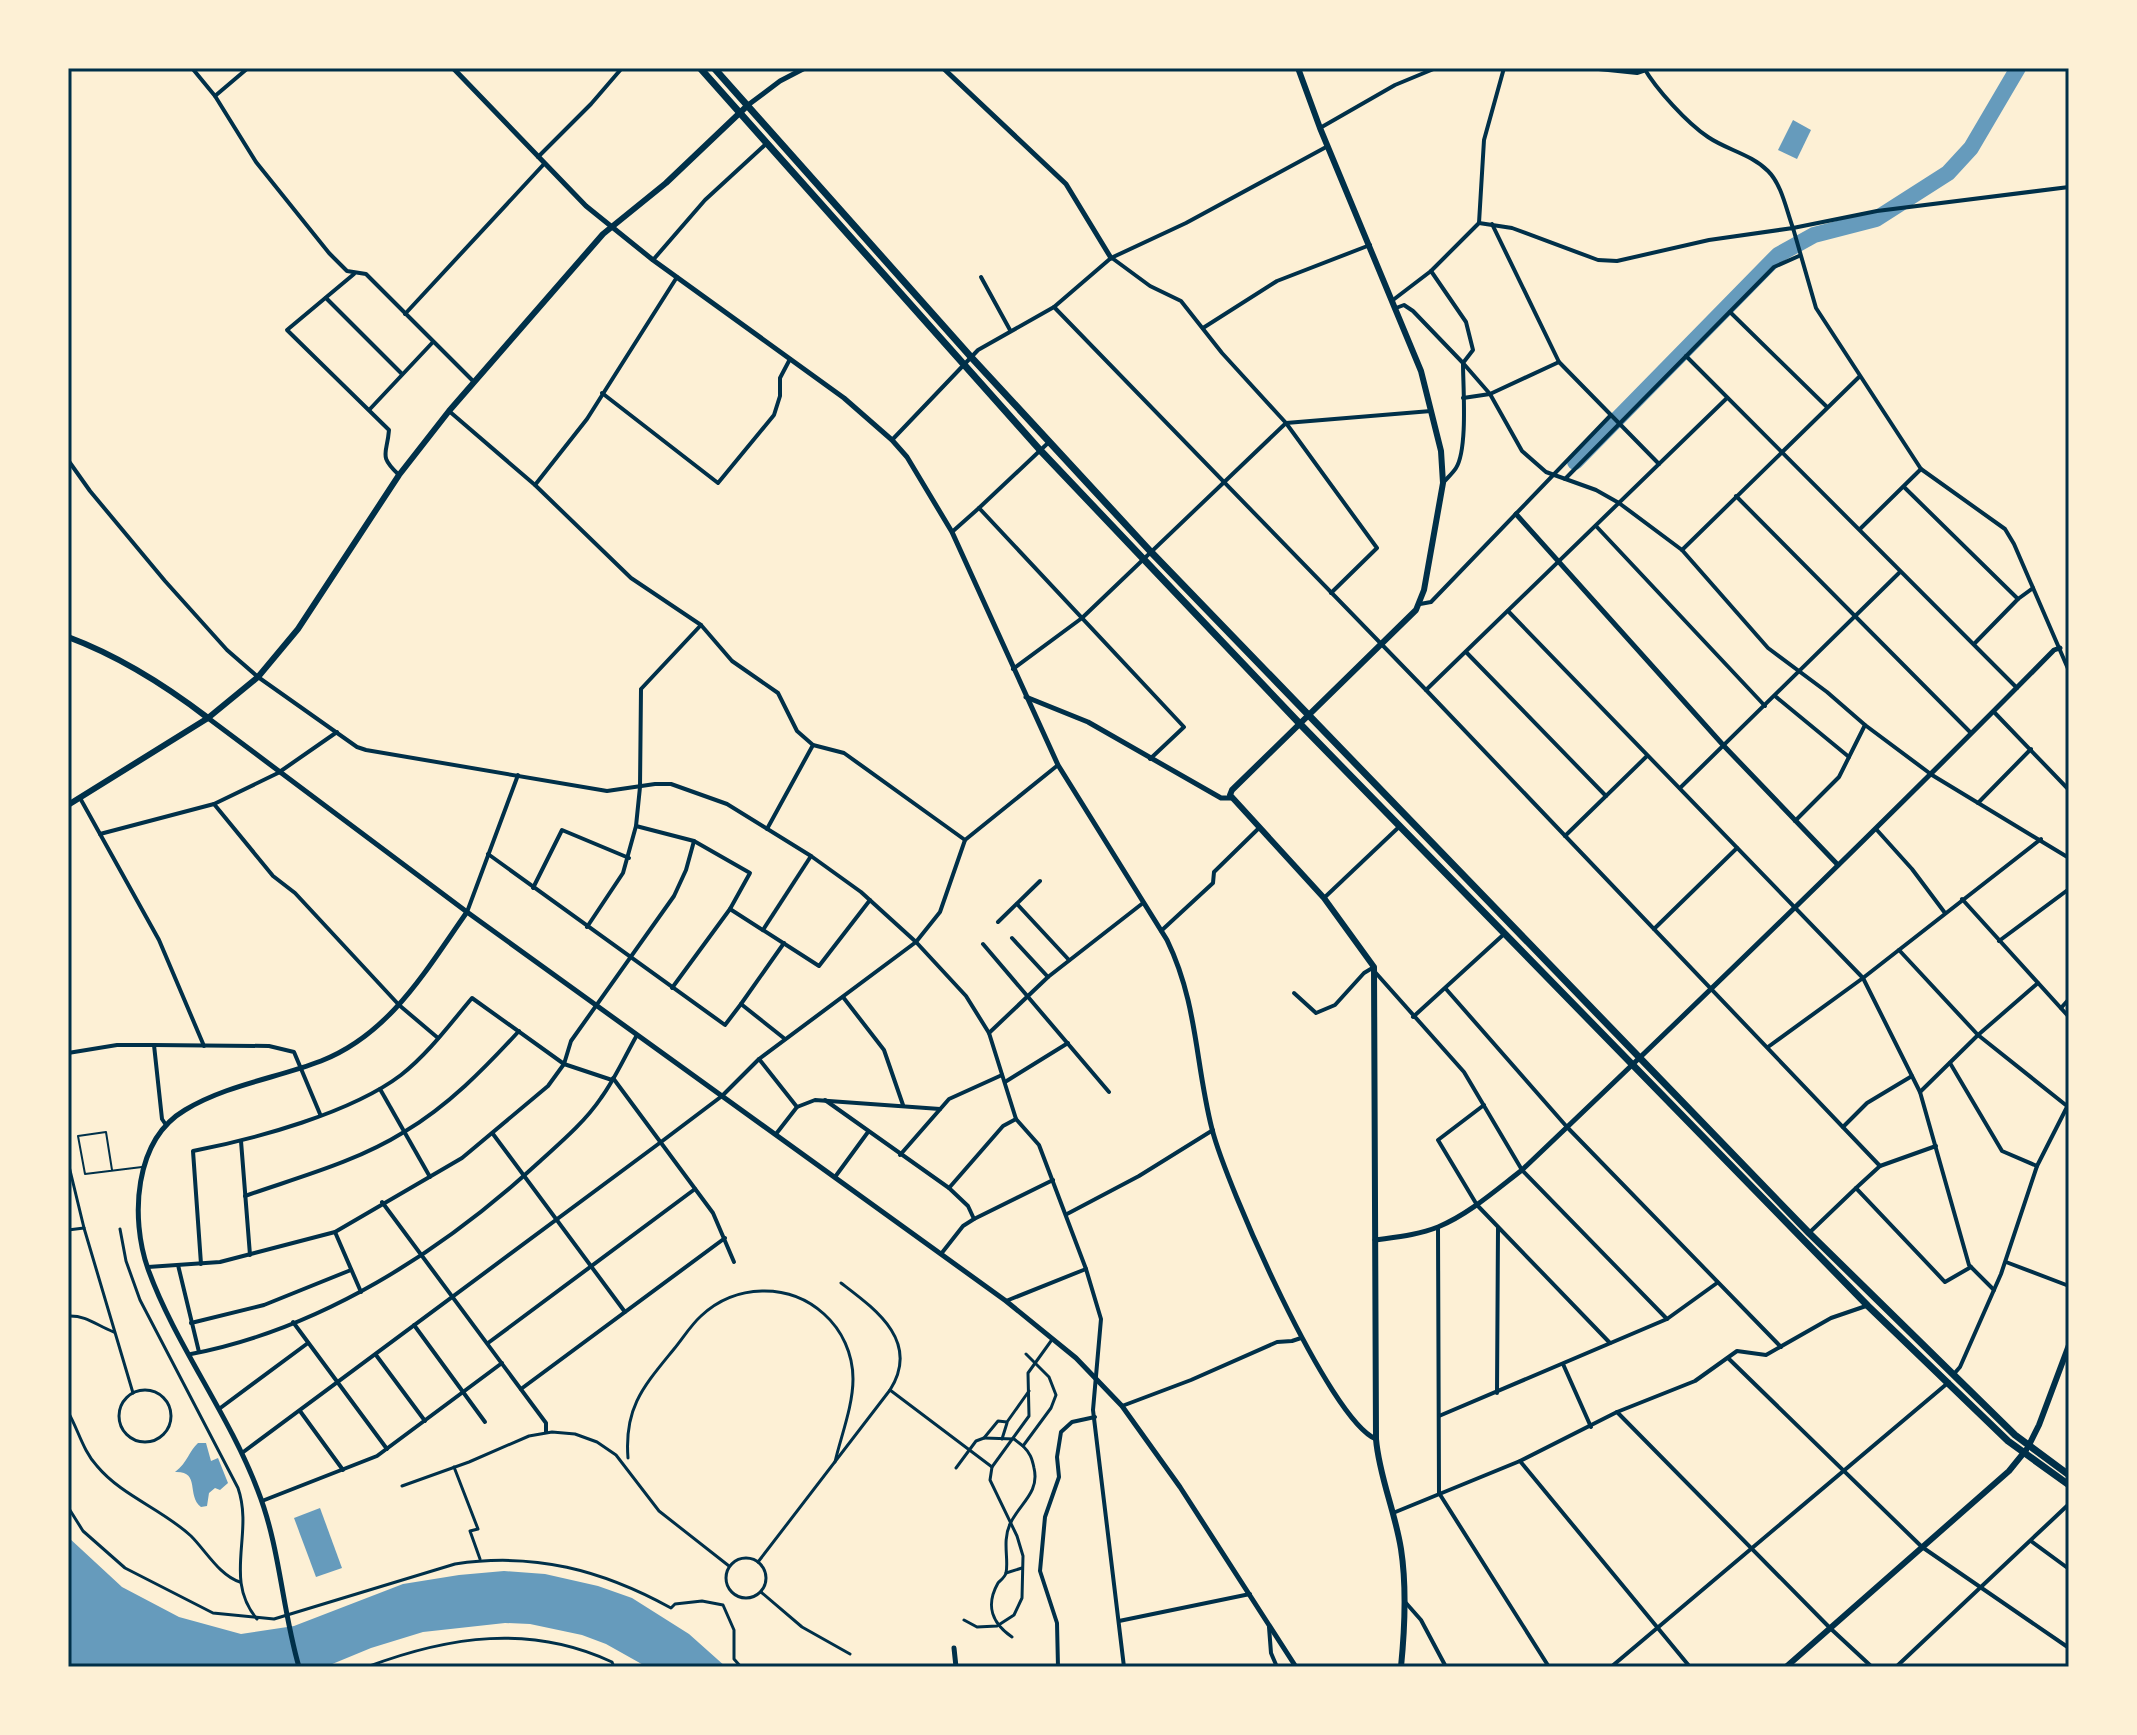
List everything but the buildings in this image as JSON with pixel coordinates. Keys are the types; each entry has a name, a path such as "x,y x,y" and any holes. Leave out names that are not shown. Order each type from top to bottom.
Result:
{"highway":[{"path":"700,68 1040,450 1301,725 1868,1306 1948,1384 2069,1485"},
{"path":"714,68 1048,443 1151,552 1809,1233 2026,1450 2069,1475"}],"main road":[{"path":"1298,68 1421,371 1441,451 1443,483 1420,604 1381,647 1232,790 1231,798 1324,898 1375,970 1376,1439 1405,1575 1401,1667"},
{"path":"68,805 208,718 258,677 298,629 399,475 449,411 611,226 666,183 748,105"},
{"path":"68,637 143,673 208,718"},
{"path":"1786,1667 2009,1471 2026,1450 2039,1425 2069,1345"}],"street":[{"path":"192,68 215,96 256,162 329,253 347,271 366,274 474,382"},
{"path":"215,96 248,68"},
{"path":"453,68 574,195 653,260 790,357 892,440 920,476 952,532 1058,765 1178,963 1187,988 1213,1130 1241,1207 1301,1338 1327,1382 1363,1430 1376,1439"},
{"path":"538,157 622,68"},
{"path":"748,105 780,81 805,68"},
{"path":"943,68 1066,184 1111,258 1150,286 1181,301 1286,423 1377,548 1331,593"},
{"path":"1320,128 1395,85 1436,68"},
{"path":"1395,304 1479,223 1484,140 1504,68"},
{"path":"1589,68 1646,69 1676,107 1707,136 1769,172 1778,186 1793,228 1816,308 1921,469 2005,529 2069,671"},
{"path":"653,260 705,200 767,144"},
{"path":"892,440 971,357 1010,330 1054,307 1111,258 1186,223 1328,146"},
{"path":"405,314 544,164"},
{"path":"1479,223 1512,228 1598,260 1617,261 1709,240 1793,228 1877,211 2069,187"},
{"path":"1492,224 1559,362 1659,464"},
{"path":"1203,328 1277,281 1370,245"},
{"path":"1564,480 1774,267 1799,256"},
{"path":"1431,271 1466,322 1473,350 1463,363 1457,468 1443,483"},
{"path":"354,274 287,330 389,430 384,456 399,475"},
{"path":"535,485 587,419 677,277"},
{"path":"981,277 1010,330"},
{"path":"326,298 402,374"},
{"path":"1395,304 1413,311 1463,363 1490,394 1522,451 1546,472 1596,490 1619,503 1682,550 1768,648 1865,725 1932,775 2069,858"},
{"path":"1054,307 1426,690 1880,1166"},
{"path":"1730,312 1827,407"},
{"path":"370,409 433,342"},
{"path":"1686,356 2017,688"},
{"path":"602,393 718,483 774,415 780,396 780,378 790,357"},
{"path":"1463,398 1490,394 1559,362"},
{"path":"1682,550 1859,377"},
{"path":"1426,690 1727,398"},
{"path":"449,411 535,485 631,578 701,625 732,661 778,693 797,731 813,745 844,753 965,840"},
{"path":"1013,669 1082,618 1286,423 1431,411"},
{"path":"1420,604 1431,602 1611,415"},
{"path":"952,532 1048,443"},
{"path":"68,460 165,581 227,650 258,677 366,750 607,791 655,784 686,788 727,804 811,856 870,900 916,942 966,996 989,1033 1016,1119 1039,1145 1067,1214 1101,1319 1095,1375 1095,1417 1124,1667"},
{"path":"1859,530 1921,469"},
{"path":"1904,487 2018,599"},
{"path":"1736,496 1973,734"},
{"path":"979,508 1184,727 1150,759"},
{"path":"1516,514 1724,746 1838,865"},
{"path":"1596,526 1765,706"},
{"path":"1680,788 1900,572"},
{"path":"1974,644 2033,588"},
{"path":"1508,611 1863,978 1920,1092 1971,1267 1994,1290"},
{"path":"587,927 616,887 629,858 640,787 641,689 701,625"},
{"path":"1375,1240 1438,1227 1477,1205 1522,1170 1796,908 2054,650 2060,648"},
{"path":"1466,652 1606,796"},
{"path":"1775,696 1849,757"},
{"path":"1026,697 1088,722 1221,798 1231,798"},
{"path":"1994,712 2069,790"},
{"path":"208,718 467,912 1054,1338 1095,1375 1122,1406 1165,1465 1296,1667"},
{"path":"1795,821 1839,777 1865,725"},
{"path":"100,834 214,804 278,773 337,732"},
{"path":"767,829 813,745"},
{"path":"1978,803 2031,749"},
{"path":"1565,836 1647,756"},
{"path":"242,1453 722,1096 759,1059 916,942 940,912 965,840 1058,765"},
{"path":"299,1667 262,1501 242,1453 164,1305 148,1267 139,1225 144,1166 151,1147 166,1125 184,1110 301,1068 353,1045 385,1022 467,912 518,775"},
{"path":"80,798 159,940 204,1046"},
{"path":"214,804 273,876 295,893 399,1005 438,1038"},
{"path":"636,826 694,841 750,873 730,909 672,988"},
{"path":"1324,898 1400,826"},
{"path":"1161,931 1213,883 1214,872 1259,828"},
{"path":"1876,829 1912,869 1945,913"},
{"path":"533,888 562,830 629,858"},
{"path":"1768,1047 1863,978 2041,839"},
{"path":"148,1267 201,1264 250,1255 335,1232 462,1158 548,1086 564,1064 571,1041 674,896 694,841"},
{"path":"1654,929 1737,848"},
{"path":"488,854 725,1025 784,943"},
{"path":"763,930 811,856"},
{"path":"998,922 1040,881"},
{"path":"1999,941 2069,889"},
{"path":"1962,899 2069,1017"},
{"path":"730,909 819,966 870,900"},
{"path":"989,1033 1048,977 1143,903"},
{"path":"1017,904 1069,960"},
{"path":"1413,1017 1504,934"},
{"path":"1012,938 1048,977"},
{"path":"983,944 1109,1092"},
{"path":"1611,1667 1948,1384 1960,1367 2006,1262 2037,1166 2068,1104 1978,1035 1899,950"},
{"path":"1294,993 1316,1013 1335,1005 1364,973 1375,970 1464,1072 1522,1170 1667,1319"},
{"path":"1920,1092 1978,1035 2038,983"},
{"path":"1446,989 1567,1127 1781,1347"},
{"path":"843,997 884,1050 903,1105"},
{"path":"201,1264 193,1151 241,1141 354,1102 380,1089 402,1074 472,998 564,1064 612,1079 713,1213 734,1262"},
{"path":"2061,1008 2069,999"},
{"path":"741,1004 785,1039"},
{"path":"245,1196 345,1161 404,1132 460,1090 519,1031"},
{"path":"191,1354 250,1339 361,1292 498,1200 569,1135 602,1098 637,1035"},
{"path":"1005,1082 1068,1043"},
{"path":"68,1053 117,1045 269,1046 294,1052 320,1114"},
{"path":"154,1045 162,1119 166,1125"},
{"path":"759,1059 797,1107"},
{"path":"1950,1063 2002,1151 2037,1166"},
{"path":"900,1155 949,1099 1002,1075"},
{"path":"1843,1127 1867,1103 1912,1076"},
{"path":"380,1089 430,1177"},
{"path":"825,1100 949,1188 968,1206 974,1219"},
{"path":"776,1134 797,1107 809,1102 825,1100 940,1109"},
{"path":"1484,1105 1438,1140 1477,1205 1610,1343"},
{"path":"949,1188 1003,1126 1016,1119"},
{"path":"1067,1214 1139,1176 1213,1130"},
{"path":"835,1177 868,1132"},
{"path":"492,1134 625,1312"},
{"path":"241,1141 250,1255"},
{"path":"1809,1233 1880,1166 1936,1146"},
{"path":"68,1162 84,1228 133,1393"},
{"path":"941,1254 963,1226 1053,1180"},
{"path":"1856,1188 1945,1282 1971,1267"},
{"path":"488,1343 695,1189"},
{"path":"382,1202 546,1423 546,1432"},
{"path":"1438,1227 1439,1493 1549,1667"},
{"path":"68,1230 84,1228"},
{"path":"1497,1393 1498,1228"},
{"path":"120,1229 129,1271 140,1300 195,1409 228,1466 241,1497 244,1520 240,1582 243,1600 257,1619"},
{"path":"335,1232 361,1292"},
{"path":"521,1389 725,1238"},
{"path":"2006,1262 2069,1286"},
{"path":"178,1265 199,1352"},
{"path":"1006,1301 1086,1269"},
{"path":"191,1323 264,1305 351,1270"},
{"path":"758,1562 890,1390 899,1361 895,1336 881,1314 841,1283"},
{"path":"1439,1417 1667,1319 1717,1283"},
{"path":"628,1458 629,1423 640,1391 701,1316 731,1297 751,1291 769,1291 810,1303 835,1325 846,1344 852,1365 853,1386 835,1462"},
{"path":"1393,1513 1520,1461 1617,1412 1695,1381 1737,1351 1766,1355 1831,1318 1868,1306"},
{"path":"68,1316 83,1316 114,1332"},
{"path":"293,1322 387,1449"},
{"path":"414,1325 485,1422"},
{"path":"964,1620 977,1627 997,1626 1014,1615 1022,1598 1023,1556 990,1480 992,1467 1029,1416 1028,1373 1054,1338"},
{"path":"1122,1406 1277,1342 1301,1338"},
{"path":"219,1409 308,1343"},
{"path":"1023,1446 1051,1408 1056,1395 1049,1377 1026,1354"},
{"path":"376,1355 425,1421"},
{"path":"1728,1358 1922,1547 2069,1648"},
{"path":"262,1501 366,1462 502,1363"},
{"path":"1563,1364 1591,1427"},
{"path":"890,1390 992,1467"},
{"path":"1002,1439 1007,1422 1029,1391"},
{"path":"133,1393 156,1393 168,1404 171,1422 161,1436 145,1442 136,1440 123,1429 120,1422 122,1406 133,1393"},
{"path":"300,1411 343,1470"},
{"path":"68,1412 86,1449 102,1472 122,1489 176,1523 227,1575 240,1582"},
{"path":"1617,1412 1872,1667"},
{"path":"1058,1667 1057,1623 1040,1571 1045,1517 1058,1486 1061,1432 1072,1422 1095,1417"},
{"path":"984,1438 998,1421 1007,1422"},
{"path":"402,1486 546,1432 581,1436 607,1448 628,1468 659,1511 729,1566"},
{"path":"956,1468 976,1441 984,1438 1014,1439 1030,1453 1036,1474 1034,1488 1010,1524 1006,1542 1006,1573 993,1594 991,1607 997,1626 1012,1637"},
{"path":"1520,1461 1690,1667"},
{"path":"454,1467 478,1529 470,1531 481,1560"},
{"path":"1896,1667 2069,1504"},
{"path":"68,1507 83,1531 125,1568 213,1613 274,1619 427,1570 481,1560 539,1562 579,1568 637,1589 671,1608 686,1602 723,1605 729,1614 735,1639 734,1659 741,1667"},
{"path":"2031,1541 2069,1569"},
{"path":"745,1558 758,1562 765,1571 766,1579 761,1592 747,1598 732,1594 725,1579 729,1566 745,1558"},
{"path":"1006,1573 1023,1568"},
{"path":"761,1592 802,1627 850,1654"},
{"path":"1119,1621 1250,1594"},
{"path":"1406,1603 1421,1620 1446,1667"},
{"path":"1269,1627 1271,1653 1277,1667"},
{"path":"367,1667 430,1647 463,1641 523,1637 590,1652 612,1662 614,1667"},
{"path":"954,1648 956,1667"}],"lane":[{"path":"112,1170 106,1132 78,1136 85,1174 144,1166"}],"water":[{"path":"1793,120 1811,130 1797,159 1778,150"},
{"path":"198,1443 206,1443 211,1461 218,1458 228,1483 220,1490 215,1488 209,1493 207,1506 201,1507 194,1496 191,1479 188,1475 175,1472"},
{"path":"320,1508 342,1568 316,1577 294,1518"},
{"path":"68,1537 122,1587 179,1617 241,1634 294,1626 403,1584 504,1571 545,1574 598,1586 632,1598 689,1634 726,1667 647,1667 606,1644 582,1635 530,1624 505,1623 423,1632 371,1648 325,1667 68,1667"}],"waterway":[{"path":"1575,462 1778,255 1814,235 1876,219 1948,173 1971,148 2018,68"}]}
